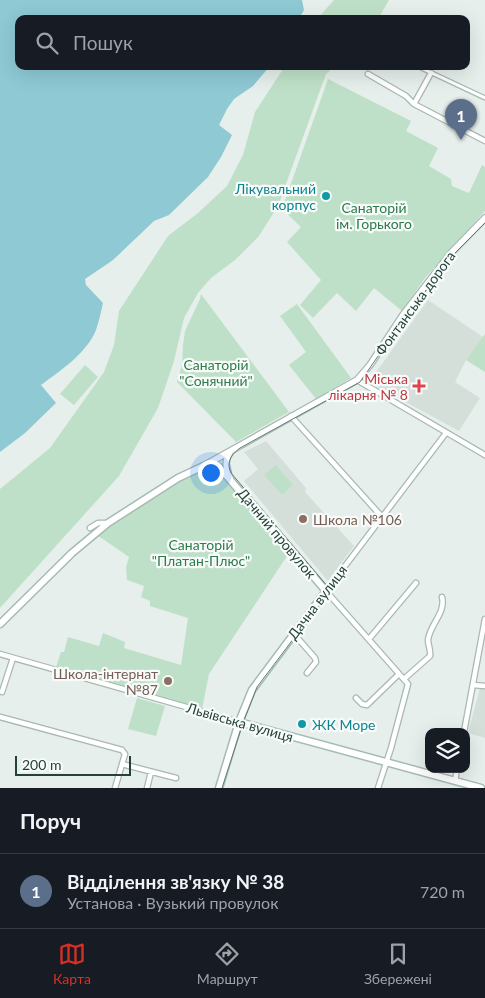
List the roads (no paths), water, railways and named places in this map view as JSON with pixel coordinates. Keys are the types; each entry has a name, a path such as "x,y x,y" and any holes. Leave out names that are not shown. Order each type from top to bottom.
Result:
{"main road":[{"name":"Дачний провулок","path":"207,464 216,465 231,479 326,591"},
{"name":"Фонтанська дорога","path":"0,624 72,553 108,523 178,478 207,464"},
{"name":"Дачна вулиця","path":"219,788 239,722 252,690 326,591"},
{"name":"Львівська вулиця","path":"239,722 481,788"}],"street":[{"path":"425,70 485,98"},
{"path":"414,104 431,73"},
{"path":"368,74 406,96 414,104 485,142"},
{"name":"Фонтанська дорога","path":"207,464 357,380 370,365 403,315 450,253 485,218"},
{"path":"357,380 485,455"},
{"path":"291,416 383,518"},
{"name":"Дачна вулиця","path":"326,591 446,433"},
{"name":"Дачний провулок","path":"231,479 226,469 226,460 234,448"},
{"path":"90,528 98,522 108,523"},
{"path":"369,639 416,583"},
{"name":"Дачний провулок","path":"326,591 404,679"},
{"path":"378,788 409,687 404,679 431,654 428,639 444,604 442,597"},
{"path":"465,728 485,619"},
{"path":"294,634 315,658 316,662 307,673"},
{"name":"Львівська вулиця","path":"0,654 239,722"},
{"path":"2,692 13,658"},
{"path":"356,698 362,704 367,705 399,674"},
{"path":"472,685 485,686"},
{"path":"0,717 122,750 125,754 115,788"},
{"path":"122,764 176,778"},
{"path":"146,788 151,772"},
{"path":"455,781 456,773"}],"water":[{"path":"0,0 302,0 304,10 301,15 15,15 15,70 267,70 253,86 234,99 227,109 219,125 232,135 208,177 169,215 154,221 113,260 85,279 86,285 103,303 92,339 65,367 41,385 56,403 25,433 0,452"}],"tram line":[{"path":"222,788 257,687 328,593 329,588 231,473 230,459 240,448 360,382 404,319 453,255 485,223"}],"place":[{"name":"Відділення зв'язку № 38","path":"461,140"},
{"name":"Лікувальний корпус","path":"326,196"},
{"name":"Міська лікарня № 8","path":"419,386"},
{"name":"Школа №106","path":"303,519"},
{"name":"Школа-інтернат №87","path":"168,681"},
{"name":"ЖК Море","path":"302,724"}],"park label":[{"name":"Cанаторій ім. Горького","path":"374,216"},
{"name":"Санаторій \"Сонячний\"","path":"216,372"},
{"name":"Санаторій \"Платан-Плюс\"","path":"201,552"}]}
